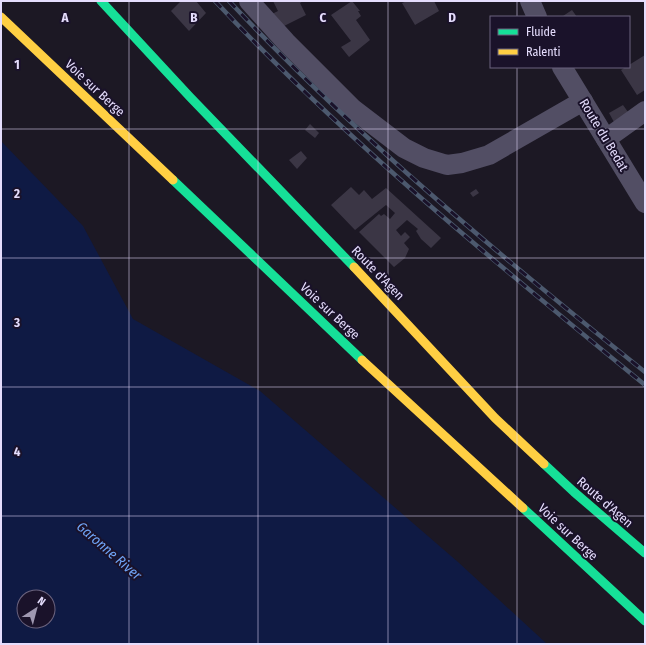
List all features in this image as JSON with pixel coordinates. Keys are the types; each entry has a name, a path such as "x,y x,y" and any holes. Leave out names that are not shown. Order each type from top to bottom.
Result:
{"main road":[{"name":"Route d'Agen","path":"101,1 392,306 494,418 574,492 645,553"},
{"name":"Voie sur Berge","path":"1,17 339,338 645,621"}],"street":[{"path":"249,1 286,42 352,109 404,148 424,158 448,165 489,156 584,101"},
{"path":"530,1 537,16"},
{"name":"Route du Bedat","path":"563,68 645,202"},
{"path":"606,139 645,111"}],"water":[{"name":"Garonne River","path":"1,141 83,226 133,319 260,391 458,562 547,644 1,644"}],"building":[{"path":"181,1 196,1 206,13 189,31 171,11"},
{"path":"273,1 303,1 300,3 306,15 284,26 272,14 278,11"},
{"path":"352,1 360,11 358,11 361,16 356,20 370,40 349,57 341,47 351,41 331,15"},
{"path":"407,1 434,1 439,11 415,25 402,3"},
{"path":"572,10 576,16 563,16"},
{"path":"645,55 645,90 637,95 621,70 624,68 630,68 630,64"},
{"path":"623,105 628,112 614,122 609,113"},
{"path":"310,124 319,133 315,138 305,130"},
{"path":"301,151 307,158 297,169 289,160"},
{"path":"351,187 359,195 364,190 372,199 386,188 441,238 431,248 421,239 416,231 418,229 407,220 396,230 401,236 405,232 410,237 404,243 409,249 405,258 394,267 359,232 379,214 381,216 384,214 390,219 395,213 386,205 355,230 331,205"},
{"path":"476,189 479,193 473,197 470,193"}],"railway":[{"path":"215,1 265,53 370,152 478,247 645,385"},
{"path":"229,1 278,51 379,148 483,239 645,372"}],"traffic: fast":[{"path":"101,1 190,97 354,267"},
{"path":"173,180 362,360"},
{"path":"544,464 645,553"},
{"path":"523,508 645,621"}],"traffic: slow":[{"path":"1,17 173,180"},
{"path":"354,267 495,418 544,464"},
{"path":"362,360 523,508"}]}
